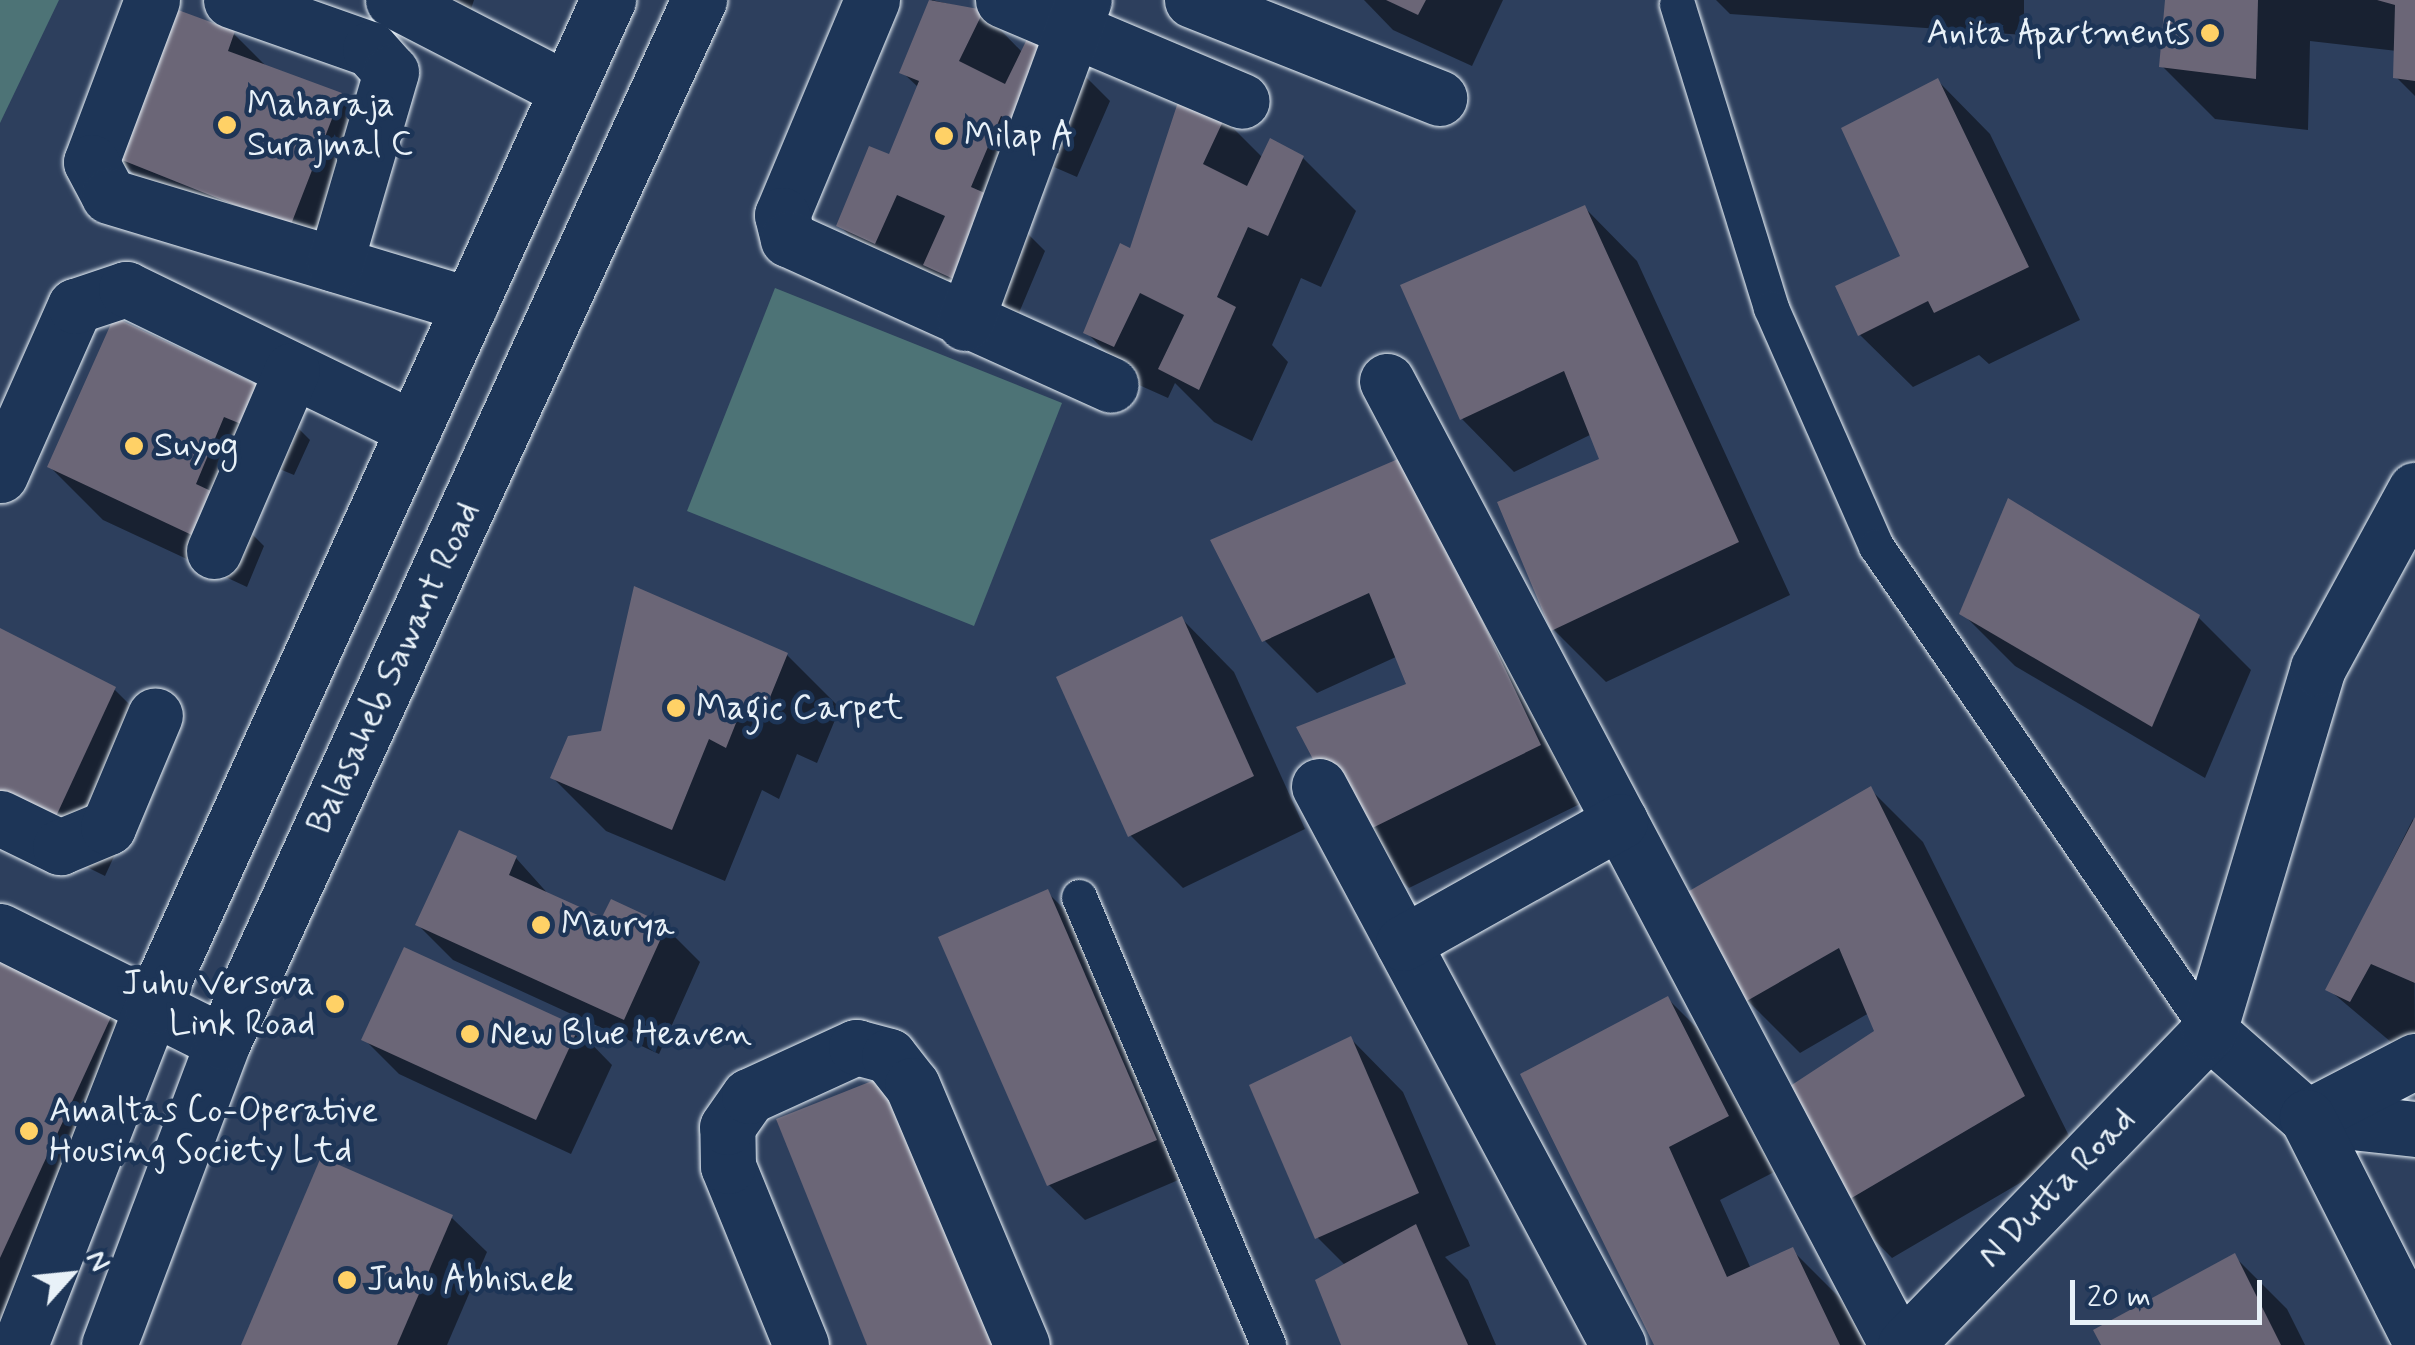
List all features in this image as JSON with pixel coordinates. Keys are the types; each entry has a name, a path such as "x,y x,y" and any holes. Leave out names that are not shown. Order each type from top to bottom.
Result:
{"street":[{"path":"152,0 91,162 109,196 470,305"},
{"path":"231,0 370,48 391,72 335,264"},
{"path":"20,1345 152,1006 608,0"},
{"name":"Balasaheb Sawant Road","path":"108,1345 223,1042 700,0"},
{"path":"872,0 784,226 806,254 1111,385"},
{"path":"1002,0 1078,15 1242,102"},
{"path":"1192,0 1439,98"},
{"path":"422,6 567,90"},
{"path":"965,323 1078,15"},
{"path":"0,475 76,306 99,294 126,289 414,429"},
{"path":"214,550 292,370"},
{"path":"1387,381 1901,1345"},
{"path":"2415,490 2318,668 2209,1031 2307,1117 2415,1331"},
{"path":"0,818 60,848 108,828 156,715"},
{"path":"1319,786 1618,1345"},
{"path":"1404,943 1620,821"},
{"path":"0,931 223,1042"},
{"name":"N Dutta Road","path":"1901,1345 2209,1031"},
{"path":"800,1345 728,1166 727,1127 749,1096 856,1048 889,1056 912,1084 1022,1345"},
{"path":"2307,1117 2415,1062"},
{"path":"2307,1117 2415,1130"}],"lane":[{"path":"1677,4 1771,308 1876,546 2209,1031"},
{"path":"1079,897 1268,1345"}],"green space":[{"path":"0,0 59,0 0,123"},
{"path":"775,288 1062,403 974,626 687,511"}],"building":[{"name":"Milap A","path":"929,0 984,10 959,61 1005,84 1030,33 1058,46 1024,126 1001,116 971,187 994,197 958,281 923,265 945,216 897,195 875,244 836,226 869,146 889,154 919,81 899,73"},
{"path":"1386,0 1426,0 1418,15"},
{"name":"Anita Apartments","path":"2165,0 2258,0 2256,79 2159,67"},
{"path":"2377,0 2415,0 2415,81 2393,78 2395,5"},
{"name":"Maharaja Surajmal C","path":"170,7 235,31 228,51 342,93 290,227 112,156"},
{"path":"1938,78 2029,267 1934,313 1928,301 1858,336 1835,286 1900,256 1841,128"},
{"path":"1180,96 1225,117 1203,164 1247,186 1270,138 1304,156 1268,236 1248,227 1217,297 1236,307 1199,390 1158,369 1184,315 1140,293 1114,347 1083,333 1120,243 1130,248"},
{"path":"1585,205 1739,542 1551,631 1497,502 1599,459 1564,371 1460,420 1400,285"},
{"name":"Suyog","path":"114,317 258,385 241,424 224,417 196,484 213,492 194,536 47,467"},
{"path":"1405,456 1541,745 1354,837 1296,727 1406,684 1369,593 1262,642 1210,540"},
{"path":"2008,498 2200,615 2152,727 1959,614"},
{"name":"Magic Carpet","path":"634,586 788,653 764,712 744,703 726,748 709,739 672,830 550,778 568,736 601,731"},
{"path":"1182,616 1254,776 1128,837 1056,677"},
{"path":"0,628 116,687 52,825 0,800"},
{"path":"1871,786 2025,1096 1838,1206 1778,1094 1874,1031 1839,948 1745,1002 1684,894"},
{"path":"2415,817 2415,983 2371,964 2350,1002 2325,990"},
{"name":"Maurya","path":"459,830 517,856 509,875 602,917 611,899 667,925 624,1020 415,925"},
{"path":"1048,889 1157,1140 1047,1186 938,937"},
{"name":"New Blue Heaven","path":"404,947 579,1027 536,1120 361,1040"},
{"name":"Amaltas Co-Operative Housing Society Ltd","path":"0,951 117,1004 0,1258"},
{"path":"1668,996 1729,1116 1669,1147 1727,1277 1793,1247 1840,1345 1654,1345 1520,1074"},
{"path":"1351,1036 1419,1193 1315,1239 1249,1085"},
{"path":"887,1075 996,1345 867,1345 776,1119"},
{"name":"Juhu Abhishek","path":"321,1157 453,1215 397,1345 241,1345"},
{"path":"1416,1224 1468,1345 1341,1345 1315,1280"},
{"path":"2235,1253 2281,1345 2101,1345 2093,1330"}],"place":[{"name":"Anita Apartments","path":"2210,33"},
{"name":"Maharaja Surajmal C","path":"227,125"},
{"name":"Milap A","path":"944,136"},
{"name":"Suyog","path":"134,446"},
{"name":"Magic Carpet","path":"676,708"},
{"name":"Maurya","path":"541,925"},
{"name":"Juhu Versova Link Road","path":"335,1004"},
{"name":"New Blue Heaven","path":"470,1034"},
{"name":"Amaltas Co-Operative Housing Society Ltd","path":"29,1131"},
{"name":"Juhu Abhishek","path":"347,1280"}]}
